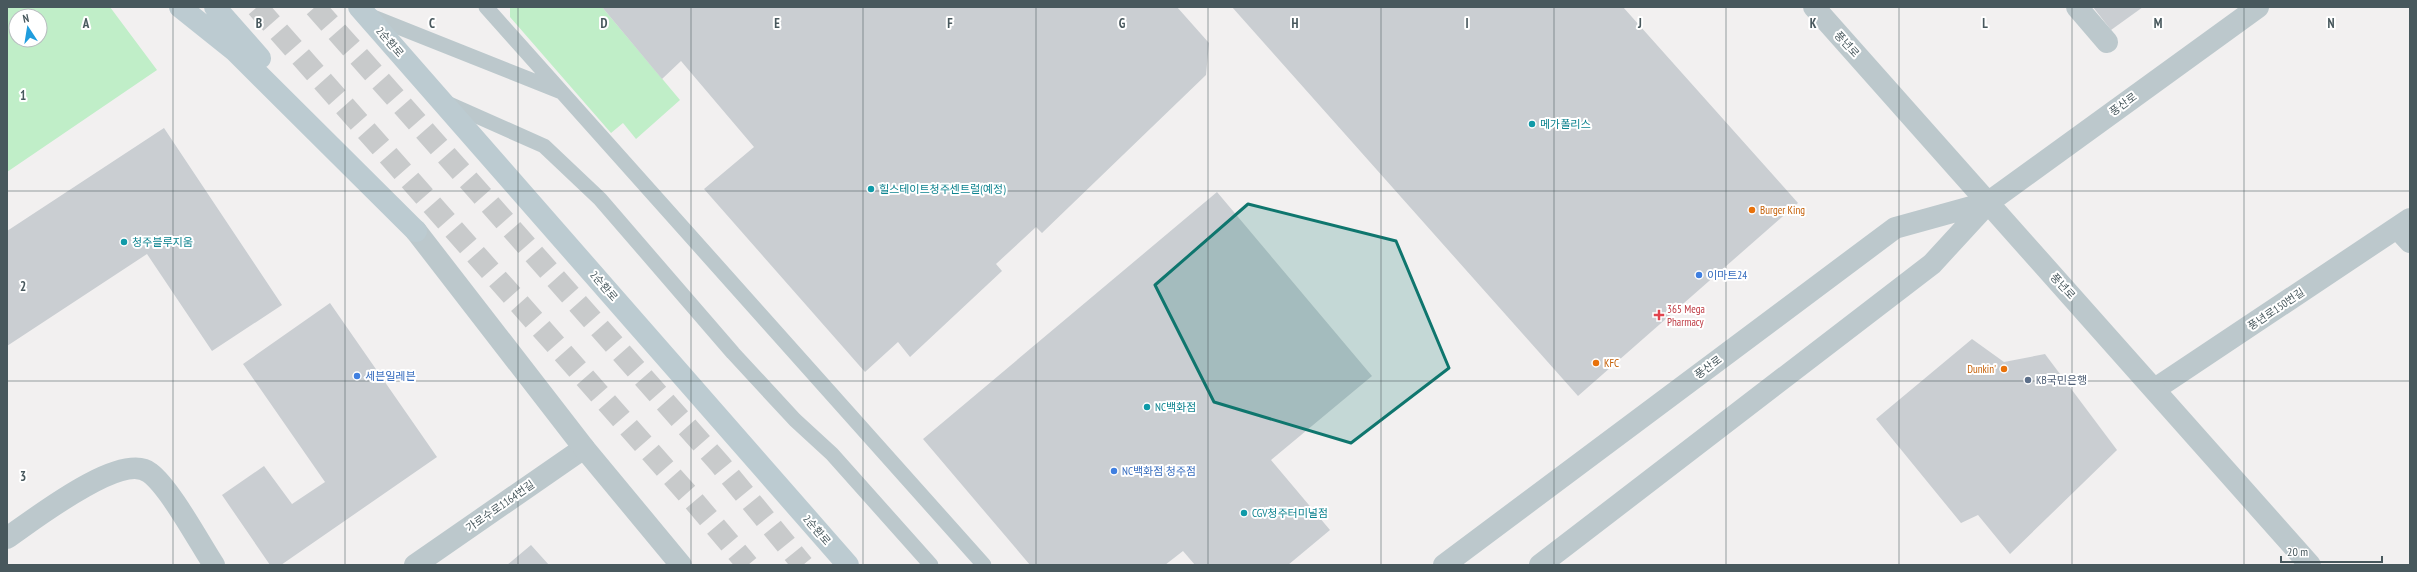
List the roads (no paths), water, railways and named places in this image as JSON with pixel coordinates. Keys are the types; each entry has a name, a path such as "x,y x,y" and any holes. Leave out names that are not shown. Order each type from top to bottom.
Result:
{"main road":[{"path":"180,7 235,51 416,232"},
{"path":"215,7 416,232"},
{"name":"2순환로","path":"362,10 848,565"}],"street":[{"name":"풍년로","path":"1814,7 1989,202 2310,565"},
{"path":"2077,7 2107,42"},
{"name":"풍산로","path":"1543,564 1932,264 1989,202 2258,7"},
{"name":"풍산로","path":"1444,565 1895,228 1989,202"},
{"name":"풍년로150번길","path":"2155,389 2406,230"},
{"path":"416,232 584,448 682,565"},
{"name":"가로수로1164번길","path":"415,565 584,448"},
{"path":"7,538 103,475 127,467 149,472 166,492 214,565"}],"lane":[{"path":"486,7 984,565"},
{"path":"362,10 562,92"},
{"path":"440,99 544,146 600,199 733,353 795,420 832,454 931,565"}],"tunnel":[{"path":"257,7 693,500 748,565"},
{"path":"315,7 720,464 803,565"}],"place":[{"name":"메가폴리스","path":"1532,124"},
{"name":"힐스테이트청주센트럴(예정)","path":"871,189"},
{"name":"Burger King","path":"1752,210"},
{"name":"청주블루지움","path":"124,242"},
{"name":"이마트24","path":"1699,275"},
{"name":"365 Mega Pharmacy","path":"1659,315"},
{"name":"KFC","path":"1596,363"},
{"name":"Dunkin'","path":"2004,369"},
{"name":"세븐일레븐","path":"357,376"},
{"name":"KB국민은행","path":"2028,380"},
{"name":"NC백화점","path":"1147,407"},
{"name":"NC백화점 청주점","path":"1114,471"},
{"name":"CGV청주터미널점","path":"1244,513"}]}
